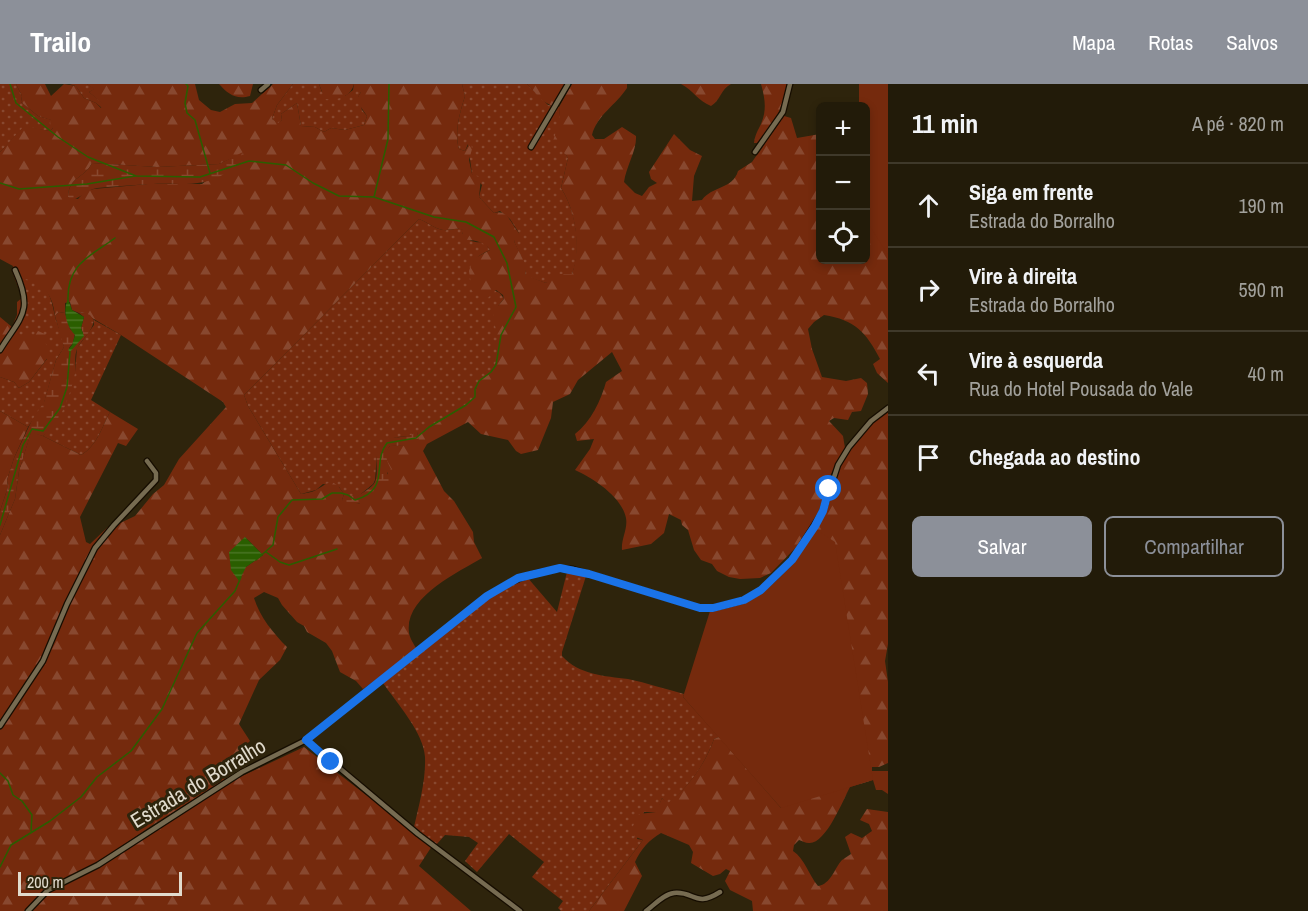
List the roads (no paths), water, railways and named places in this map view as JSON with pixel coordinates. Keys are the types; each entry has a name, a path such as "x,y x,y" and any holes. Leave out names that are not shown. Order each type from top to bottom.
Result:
{"street":[{"path":"261,90 268,84"},
{"path":"531,147 568,84"},
{"path":"755,152 783,112 790,84"},
{"path":"0,350 23,316 24,295 15,270"},
{"name":"Estrada do Borralho","path":"28,911 48,890 98,865 242,772 306,740 487,596 518,578 560,568 573,569 700,608 744,600 761,590 792,560 823,511 838,465 849,447 871,421 888,408"},
{"path":"0,726 43,661 74,588 95,548 156,480 157,475 147,461"},
{"path":"306,740 418,834 520,911"},
{"path":"646,911 675,892 700,900 720,892"}],"waterway":[{"path":"10,84 16,103 58,137 88,157 136,176 200,177 249,161 286,165 313,183 339,196 374,197 434,217 466,222 494,237 507,263 516,307 501,335 496,365 479,381 475,389 475,397 416,438 387,443 380,459 377,482 366,495 355,500 348,495 332,493 322,499 292,500 278,517 273,545 256,560"},
{"path":"186,84 188,86 185,103 187,113 195,120 210,173"},
{"path":"374,197 388,139 389,84"},
{"path":"0,183 19,189 87,184 135,176"},
{"path":"68,300 69,287 76,269 89,256 115,238"},
{"path":"0,525 23,445 32,429 43,431 60,408 67,387 70,352"},
{"path":"266,552 280,562 289,565 337,549"},
{"path":"0,867 11,845 50,821 81,797 97,777 131,751 162,709 197,633 235,591 241,577"},
{"path":"0,773 8,781 13,795 22,801 32,815 31,831"}]}
